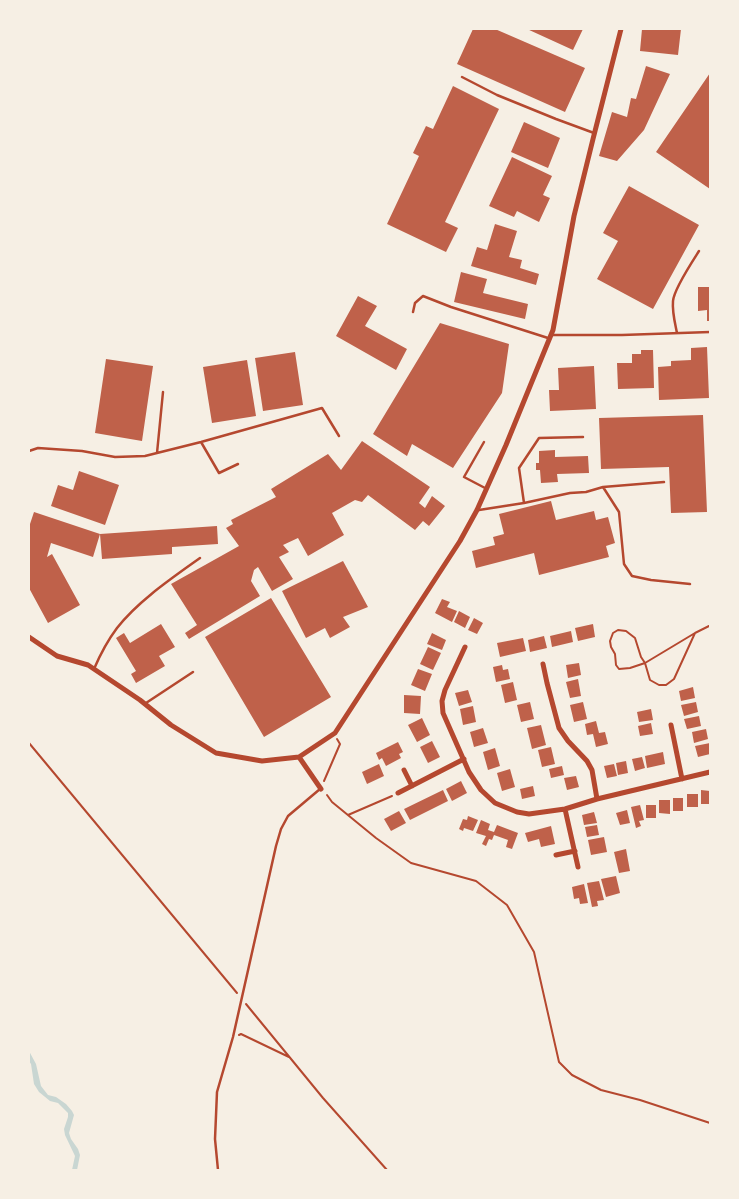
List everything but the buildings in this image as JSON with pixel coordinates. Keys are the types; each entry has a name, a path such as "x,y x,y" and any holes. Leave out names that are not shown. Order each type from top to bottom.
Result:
{"street":[{"path":"29,636 57,656 88,665 145,704 171,725 216,753 262,761 299,757 334,733 455,549 477,510 506,446 550,337 574,216 621,29"},
{"path":"465,647 445,690 442,701 443,713 469,772 481,790 495,803 517,812 529,814 565,809 597,799 710,772"},
{"path":"543,664 559,728 568,741 587,761 592,770 597,799"},
{"path":"671,725 682,779"},
{"path":"299,757 321,789"},
{"path":"398,793 464,759"},
{"path":"404,770 412,786"},
{"path":"565,809 578,867"},
{"path":"556,856 575,850"}],"lane":[{"path":"462,77 497,95 594,133"},
{"path":"677,333 673,314 673,299 685,273 699,251"},
{"path":"413,312 415,303 423,296 451,307 550,337 710,332"},
{"path":"156,453 163,392"},
{"path":"29,451 38,448 74,450 115,457 145,456 322,408 339,436"},
{"path":"524,503 519,468 539,438 583,437"},
{"path":"201,442 219,473 238,464"},
{"path":"484,442 464,477 487,488"},
{"path":"477,510 524,503 570,493 586,492 603,487 664,482"},
{"path":"603,487 619,512 624,564 632,576 690,584"},
{"path":"94,669 117,628 128,616 162,586 200,558"},
{"path":"145,704 193,672"},
{"path":"218,1170 215,1139 217,1092 282,829 288,816 321,789"}],"path":[{"path":"695,634 674,679 666,685 659,685 650,680 645,663 641,657 640,649 635,638 626,631 618,630 613,633 610,641 611,648 615,654 616,665 619,669 630,668 645,663 695,634 709,626"},
{"path":"334,733 340,744 321,789 332,802 376,838 411,863 476,881 506,905 534,952 559,1062 572,1075 601,1090 640,1100 710,1123"},
{"path":"29,743 225,979"},
{"path":"348,815 398,793"},
{"path":"251,1010 323,1098 387,1170"},
{"path":"232,1037 241,1034 292,1058"}],"shaded area":[{"path":"29,1051 36,1064 41,1086 48,1095 56,1097 66,1104 74,1115 69,1133 80,1155 77,1170 72,1170 75,1156 64,1129 68,1113 58,1103 50,1101 39,1092 34,1084"}]}
